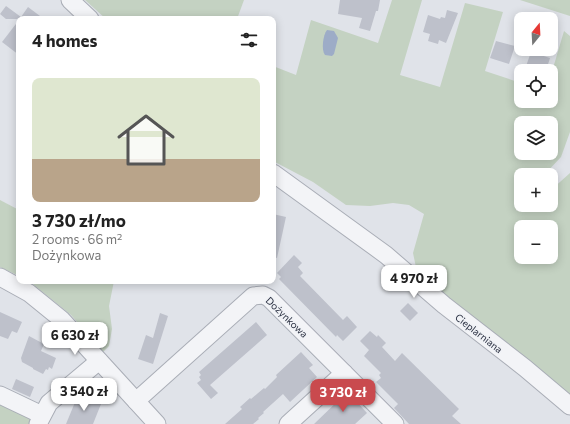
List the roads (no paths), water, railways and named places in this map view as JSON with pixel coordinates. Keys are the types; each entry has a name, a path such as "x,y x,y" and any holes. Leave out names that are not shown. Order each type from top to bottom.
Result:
{"street":[{"path":"70,0 87,16"},
{"name":"Cieplarniana","path":"276,175 386,255 444,306 525,368 570,406"},
{"path":"0,277 23,289 61,319 157,424"},
{"name":"Dożynkowa","path":"136,401 253,296 259,294 269,298 395,424"},
{"path":"0,395 40,420 49,403 56,396 99,361"},
{"path":"288,424 344,373"}],"water":[{"path":"327,30 334,31 338,38 334,54 332,56 325,55 323,50"}]}
